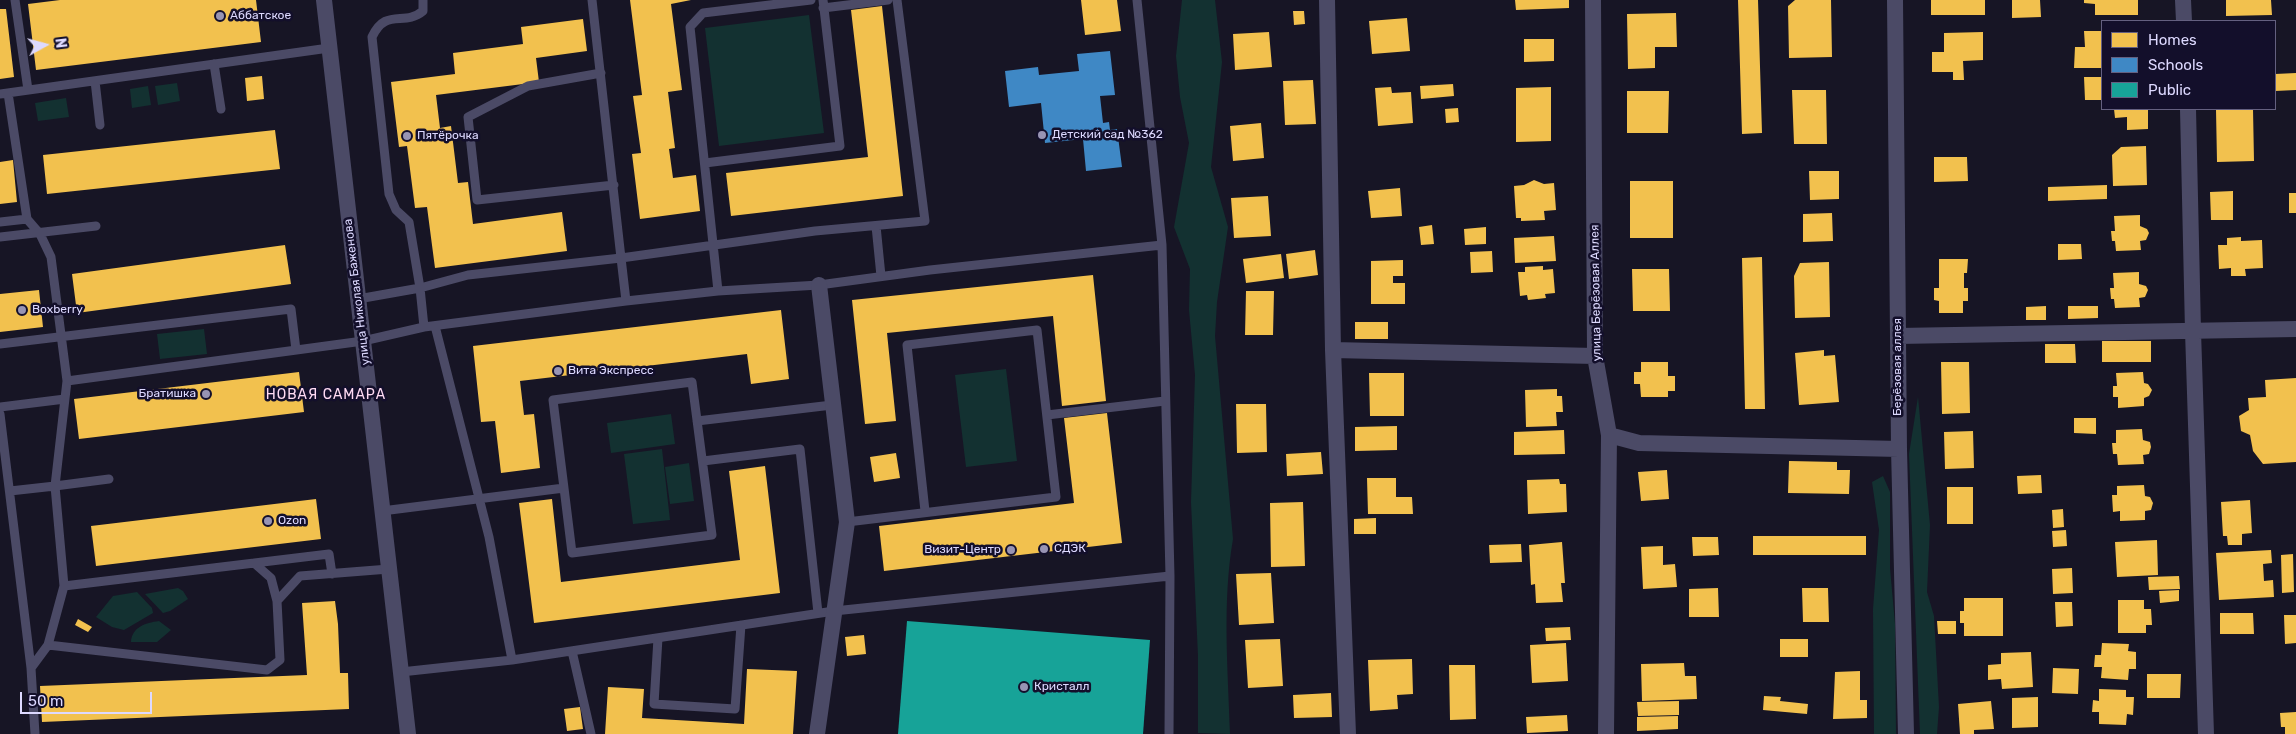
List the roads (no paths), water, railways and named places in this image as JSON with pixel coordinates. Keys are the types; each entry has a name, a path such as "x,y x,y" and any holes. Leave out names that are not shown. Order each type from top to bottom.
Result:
{"street":[{"name":"улица Николая Баженова","path":"324,0 408,734"},
{"path":"1328,0 1333,350 1348,734"},
{"name":"улица Берёзовая Аллея","path":"1592,0 1596,356 1609,435 1606,734"},
{"name":"Берёзовая аллея","path":"1895,0 1899,449 1906,734"},
{"path":"2182,0 2184,20"},
{"path":"2188,110 2206,734"},
{"path":"817,734 826,612 847,522 819,284"},
{"path":"1898,336 2296,329"},
{"path":"1333,350 1596,356"},
{"path":"1609,435 1639,443 1899,449"}],"lane":[{"path":"15,0 28,90"},
{"path":"423,0 423,11 417,16 389,20 377,26 372,37 389,194 396,210 409,222 420,288 424,327"},
{"path":"592,0 626,302"},
{"path":"718,291 706,163 690,27 703,13 811,0"},
{"path":"706,163 840,146 823,4 888,0"},
{"path":"358,300 420,288 468,275 703,248 815,230 925,221 898,0"},
{"path":"1137,0 1162,245 1170,576 1169,734"},
{"path":"32,668 48,645 64,586 55,486 67,381 51,257 40,234 27,219 4,93 329,48"},
{"path":"214,64 221,109"},
{"path":"601,73 528,86 468,117 477,200 614,185"},
{"path":"95,81 100,125"},
{"path":"0,222 27,219"},
{"path":"0,237 40,234 96,226"},
{"path":"876,226 881,276"},
{"path":"67,381 363,340 424,327 718,291 819,284 1162,245"},
{"path":"0,344 291,310 296,350"},
{"path":"435,326 489,537 512,660"},
{"path":"847,522 925,511 1056,497 1037,330 907,345 925,511"},
{"path":"692,382 703,460 712,535 572,553 553,400 692,382"},
{"path":"0,407 65,399"},
{"path":"1047,415 1165,400"},
{"path":"697,421 832,405"},
{"path":"0,414 32,668 35,734"},
{"path":"703,460 800,449 826,612"},
{"path":"10,491 109,479"},
{"path":"382,511 564,488"},
{"path":"64,586 329,554 332,574"},
{"path":"48,645 267,670 280,660 277,601 271,578 254,563"},
{"path":"277,601 300,576 389,569"},
{"path":"401,672 512,660 826,612 1170,576"},
{"path":"658,638 654,704 735,708 740,625"},
{"path":"572,651 591,734"}],"place":[{"name":"Аббатское","path":"220,16"},
{"name":"Детский сад №362","path":"1042,135"},
{"name":"Пятёрочка","path":"407,136"},
{"name":"Boxberry","path":"22,310"},
{"name":"Вита Экспресс","path":"558,371"},
{"name":"Братишка","path":"206,394"},
{"name":"Ozon","path":"268,521"},
{"name":"СДЭК","path":"1044,549"},
{"name":"Визит-Центр","path":"1011,550"},
{"name":"Кристалл","path":"1024,687"}],"district":[{"name":"НОВАЯ САМАРА","path":"326,395"}]}
